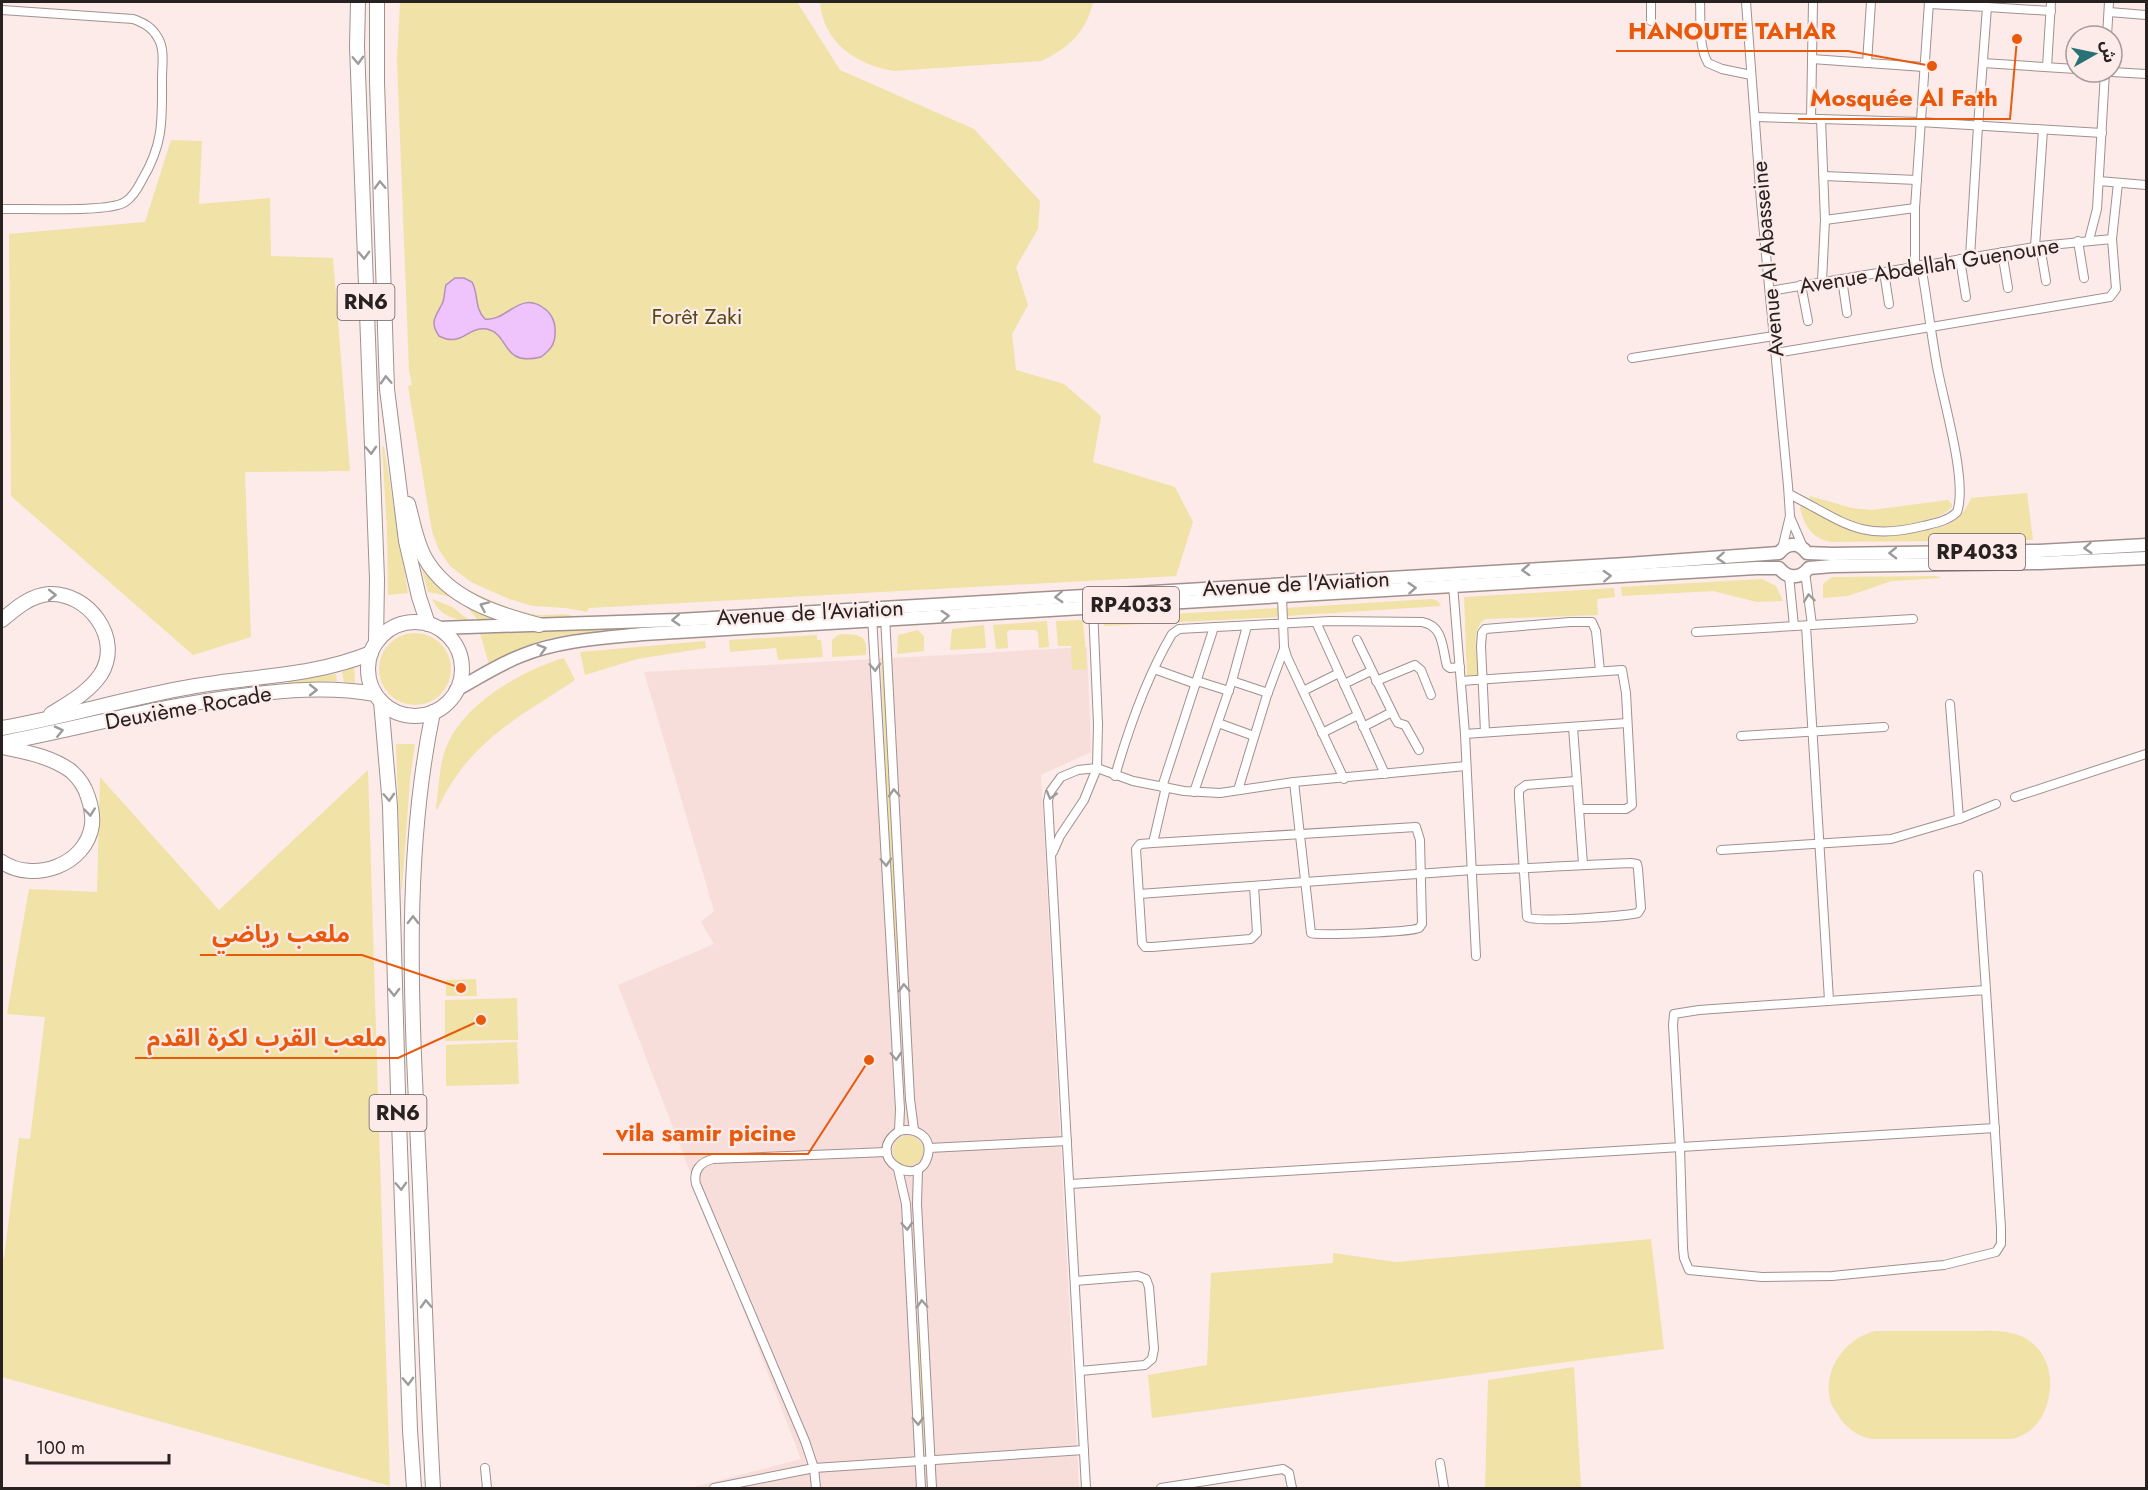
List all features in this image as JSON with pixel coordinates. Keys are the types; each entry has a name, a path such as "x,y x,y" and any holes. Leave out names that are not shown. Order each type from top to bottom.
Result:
{"highway":[{"name":"RN6","path":"358,2 357,46 377,579 373,648 368,674 378,698 390,806 398,1102 414,1488"},
{"name":"RN6","path":"377,2 386,377 394,459 411,569 433,626 455,645 460,656 460,679 456,690"},
{"path":"394,459 424,556 445,584 467,598 506,615 540,625"},
{"path":"2,620 23,603 37,597 57,595 85,604 103,628 107,650 101,673 86,690 40,721"},
{"path":"373,648 383,634 393,627 416,622 433,626"},
{"name":"Deuxième Rocade","path":"2,728 192,686 329,666 352,661 373,648"},
{"name":"Deuxième Rocade","path":"2,745 166,707 266,693 341,689 378,698"},
{"path":"378,698 392,710 405,715 419,716 433,712 450,699 456,690"},
{"name":"RN6","path":"433,712 421,777 414,843 412,979 433,1488"},
{"path":"2,745 51,759 72,772 86,790 92,816 92,826 81,848 67,861 53,868 30,872 17,870 2,861"}],"main road":[{"name":"Avenue de l'Aviation","path":"456,690 506,662 533,651 562,643 643,633 878,614 1615,565 1780,551 1791,544 1805,550 2039,551 2146,545"},
{"path":"1805,550 1807,570"},
{"path":"1780,551 1777,558 1784,572"},
{"name":"Avenue de l'Aviation","path":"433,626 540,625 1093,608 1745,568 1800,576 1807,570 2146,558"}],"street":[{"path":"1651,2 1651,21"},
{"path":"1700,2 1702,38 1708,63 1722,69 1751,75"},
{"name":"Avenue Al Abasseine","path":"1746,2 1789,494 1790,516 1780,551"},
{"path":"1811,119 1813,2"},
{"path":"1866,63 1871,2"},
{"path":"2047,67 2051,2"},
{"path":"2108,24 2109,2"},
{"path":"1789,494 1851,526 1876,532 1910,529 1942,521 1957,512 1959,503 1956,464 1918,266 1915,208 1929,3 2051,11"},
{"path":"1970,257 1987,7"},
{"path":"2,10 133,19 144,22 160,40 162,53 162,120 159,146 137,189 127,200 110,207 2,210"},
{"path":"2109,12 2146,15"},
{"path":"1812,59 1924,67"},
{"path":"1983,63 2064,68"},
{"path":"2124,73 2146,74"},
{"name":"Avenue Abdellah Guenoune","path":"2089,240 2096,219 2105,84"},
{"path":"1755,117 1920,122 2102,133"},
{"path":"1821,118 1825,220 1822,281"},
{"path":"2043,130 2038,246 2046,281"},
{"path":"1824,176 1917,180"},
{"path":"2099,181 2146,185"},
{"path":"1776,353 2110,297 2116,289 2112,239 2118,183"},
{"path":"1825,220 1915,208"},
{"name":"Avenue Abdellah Guenoune","path":"1770,291 2038,246 2112,239"},
{"path":"2078,241 2084,278"},
{"path":"2002,252 2008,288"},
{"path":"1960,259 1966,297"},
{"path":"1884,272 1889,304"},
{"path":"1842,279 1847,313"},
{"path":"1801,285 1808,321"},
{"path":"1632,358 1774,336"},
{"name":"Avenue Al Abasseine","path":"1790,516 1805,550"},
{"path":"1807,570 1813,730 1829,1000"},
{"path":"1784,572 1794,626"},
{"path":"1454,585 1473,870 1476,956"},
{"path":"1238,790 1268,693 1283,657 1282,597"},
{"path":"1052,857 1060,836 1084,801 1096,768 1098,724 1093,608"},
{"path":"878,614 910,1099 914,1130"},
{"path":"878,614 900,1109 899,1131"},
{"path":"1696,632 1913,619"},
{"path":"1485,732 1481,636 1485,629 1588,621 1595,625 1600,671"},
{"path":"1115,776 1127,737 1154,669 1175,631 1184,628 1316,622 1427,623 1438,632 1447,666 1460,667"},
{"path":"1316,622 1386,774"},
{"path":"1194,792 1229,691 1247,626"},
{"path":"1153,843 1164,787 1214,627"},
{"path":"1357,640 1398,723 1405,725 1419,750"},
{"path":"1284,647 1344,779"},
{"path":"1376,681 1415,664 1431,695"},
{"path":"1154,669 1229,691"},
{"path":"1461,681 1600,671 1620,670 1623,672 1632,805 1626,809 1579,809"},
{"path":"1344,684 1371,671"},
{"path":"1303,691 1339,673"},
{"path":"1232,681 1268,693"},
{"path":"1950,704 1959,819"},
{"path":"1363,727 1392,712"},
{"path":"1322,733 1358,715"},
{"path":"1218,723 1254,736"},
{"path":"1464,734 1627,723"},
{"path":"1573,727 1583,864"},
{"path":"1741,736 1884,727"},
{"path":"2014,797 2146,754"},
{"path":"1086,1488 1048,801 1050,792 1061,777 1069,773 1096,768 1115,776 1164,787 1220,793 1294,782 1466,766"},
{"path":"1139,894 1473,870 1523,869 1583,864 1637,864 1640,912 1610,916 1529,919 1526,915 1523,869 1520,788 1526,785 1576,781"},
{"path":"1254,886 1257,927 1255,936 1245,940 1143,946 1140,932 1136,849 1140,844 1153,843 1301,834 1416,827 1419,831 1422,924 1416,928 1386,931 1312,934 1309,926 1301,834 1294,782"},
{"path":"1721,849 1899,838 1959,819 1996,804"},
{"path":"1978,876 1986,990 1995,1128 2000,1247 1996,1252 1944,1265 1832,1276 1762,1277 1689,1270 1683,1248 1674,1014 1682,1011 1986,990"},
{"path":"1070,1184 1995,1128"},
{"path":"914,1130 924,1137 929,1148 927,1160 918,1169 912,1171 898,1169 892,1164 887,1152 890,1140 899,1131 914,1130"},
{"path":"929,1148 1067,1141"},
{"path":"816,1488 805,1442 696,1184 695,1174 700,1165 713,1159 887,1152"},
{"path":"898,1169 906,1204 921,1488"},
{"path":"918,1169 916,1192 932,1488"},
{"path":"910,1267 920,1267"},
{"path":"1075,1281 1138,1276 1146,1279 1149,1287 1154,1349 1152,1359 1145,1365 1080,1371"},
{"path":"913,1330 924,1329"},
{"path":"714,1488 813,1468 1084,1450"},
{"path":"1440,1464 1444,1488"},
{"path":"485,1468 487,1488"},
{"path":"1161,1488 1186,1486 1283,1469 1289,1473 1292,1488"}],"shaded area":[{"path":"455,278 464,278 472,282 479,310 485,319 493,319 521,304 528,303 536,304 548,311 555,327 555,338 551,347 541,357 528,359 512,354 500,337 487,329 480,329 453,340 439,336 434,327 434,319 443,302 446,285"},
{"path":"1087,647 1091,752 1041,775 1079,1488 690,1488 801,1459 618,985 714,944 701,922 714,911 644,672"}],"green space":[{"name":"Forêt Zaki","path":"400,2 797,2 840,70 974,129 1040,201 1038,229 1016,267 1028,305 1012,334 1016,370 1064,384 1101,416 1093,462 1175,487 1193,522 1176,576 589,608 587,612 533,606 509,599 471,582 450,566 439,550 432,531 408,386 412,385 409,370 397,61"},
{"path":"820,2 1093,2 1086,22 1075,38 1060,51 1041,61 894,71 867,63 844,50 828,29"},
{"path":"171,140 202,141 199,204 270,198 271,256 333,258 350,471 245,472 251,637 193,655 11,496 9,234 145,222"},
{"path":"382,446 384,447 408,593 388,595"},
{"path":"2027,493 2033,540 1832,542 1819,538 1810,531 1800,508 1804,505 1854,531 1875,534 1903,533 1942,527 1951,523 1963,512 1971,498"},
{"path":"1810,496 1852,508 1872,510 1948,500 1952,507 1941,515 1924,521 1902,526 1873,527 1837,515 1809,499"},
{"path":"418,555 431,578 452,597 428,592"},
{"path":"1936,576 1942,578 1892,581 1848,596 1823,598 1823,584 1832,577"},
{"path":"1762,579 1776,586 1783,601 1757,602 1713,591 1622,596 1621,587"},
{"path":"1614,588 1615,597 1597,599 1598,615 1486,619 1481,623 1476,636 1479,675 1467,676 1464,597"},
{"path":"467,589 520,611 539,615 568,615 576,618 545,617 519,612 493,604 465,591"},
{"path":"432,599 452,607 469,620 447,616 438,609"},
{"path":"1432,599 1438,601 1441,606 1287,616 1286,608"},
{"path":"465,605 499,620 478,620"},
{"path":"1278,608 1278,617 1104,626 1104,618"},
{"path":"1083,620 1087,669 1072,670 1071,646 1058,646 1056,621"},
{"path":"1047,621 1049,647 1039,648 1036,630 1010,630 1007,632 1008,648 996,649 993,625"},
{"path":"984,625 986,648 950,650 952,629"},
{"path":"611,627 635,628 546,639 489,664 480,634"},
{"path":"918,630 924,636 924,651 897,654 898,635"},
{"path":"415,633 435,639 445,649 451,669 445,689 435,699 415,705 395,699 385,689 379,669 385,649 395,639"},
{"path":"842,634 863,638 866,644 866,655 832,657 832,640"},
{"path":"817,635 817,640 821,640 823,657 778,660 776,648 730,652 729,640"},
{"path":"705,641 706,648 637,659 585,675 580,652"},
{"path":"881,657 883,658 898,959 895,959"},
{"path":"564,658 575,680 514,720 479,749 449,786 437,810 443,757 458,726 483,700 499,689 532,670"},
{"path":"354,667 355,683 344,682 342,672"},
{"path":"336,674 337,681 288,683 288,681"},
{"path":"396,744 415,744 401,890"},
{"path":"368,770 390,1486 2,1377 2,1258 4,1258 19,1138 30,1139 45,1017 7,1014 29,889 97,892 100,777 219,910"},
{"path":"476,979 477,996 446,996 446,980"},
{"path":"517,998 518,1040 445,1041 445,1000"},
{"path":"517,1042 519,1084 446,1086 446,1045"},
{"path":"908,1136 919,1140 923,1151 919,1162 908,1166 897,1162 893,1151 897,1140"},
{"path":"1651,1239 1664,1349 1152,1418 1148,1375 1207,1365 1211,1273 1333,1263 1333,1253 1396,1262"},
{"path":"1875,1331 1999,1331 2012,1333 2028,1340 2042,1354 2049,1372 2049,1393 2042,1417 2029,1431 2010,1439 1872,1439 1857,1434 1844,1424 1831,1404 1830,1377 1839,1356 1846,1348 1855,1340"},
{"path":"920,1337 924,1445 922,1444 918,1338"},
{"path":"1574,1367 1581,1488 1485,1488 1488,1380"}],"place":[{"name":"Mosquée Al Fath","path":"2017,39"},
{"name":"HANOUTE TAHAR","path":"1932,66"},
{"name":"ملعب رياضي","path":"461,988"},
{"name":"ملعب القرب لكرة القدم","path":"481,1020"},
{"name":"vila samir picine","path":"869,1060"}]}
